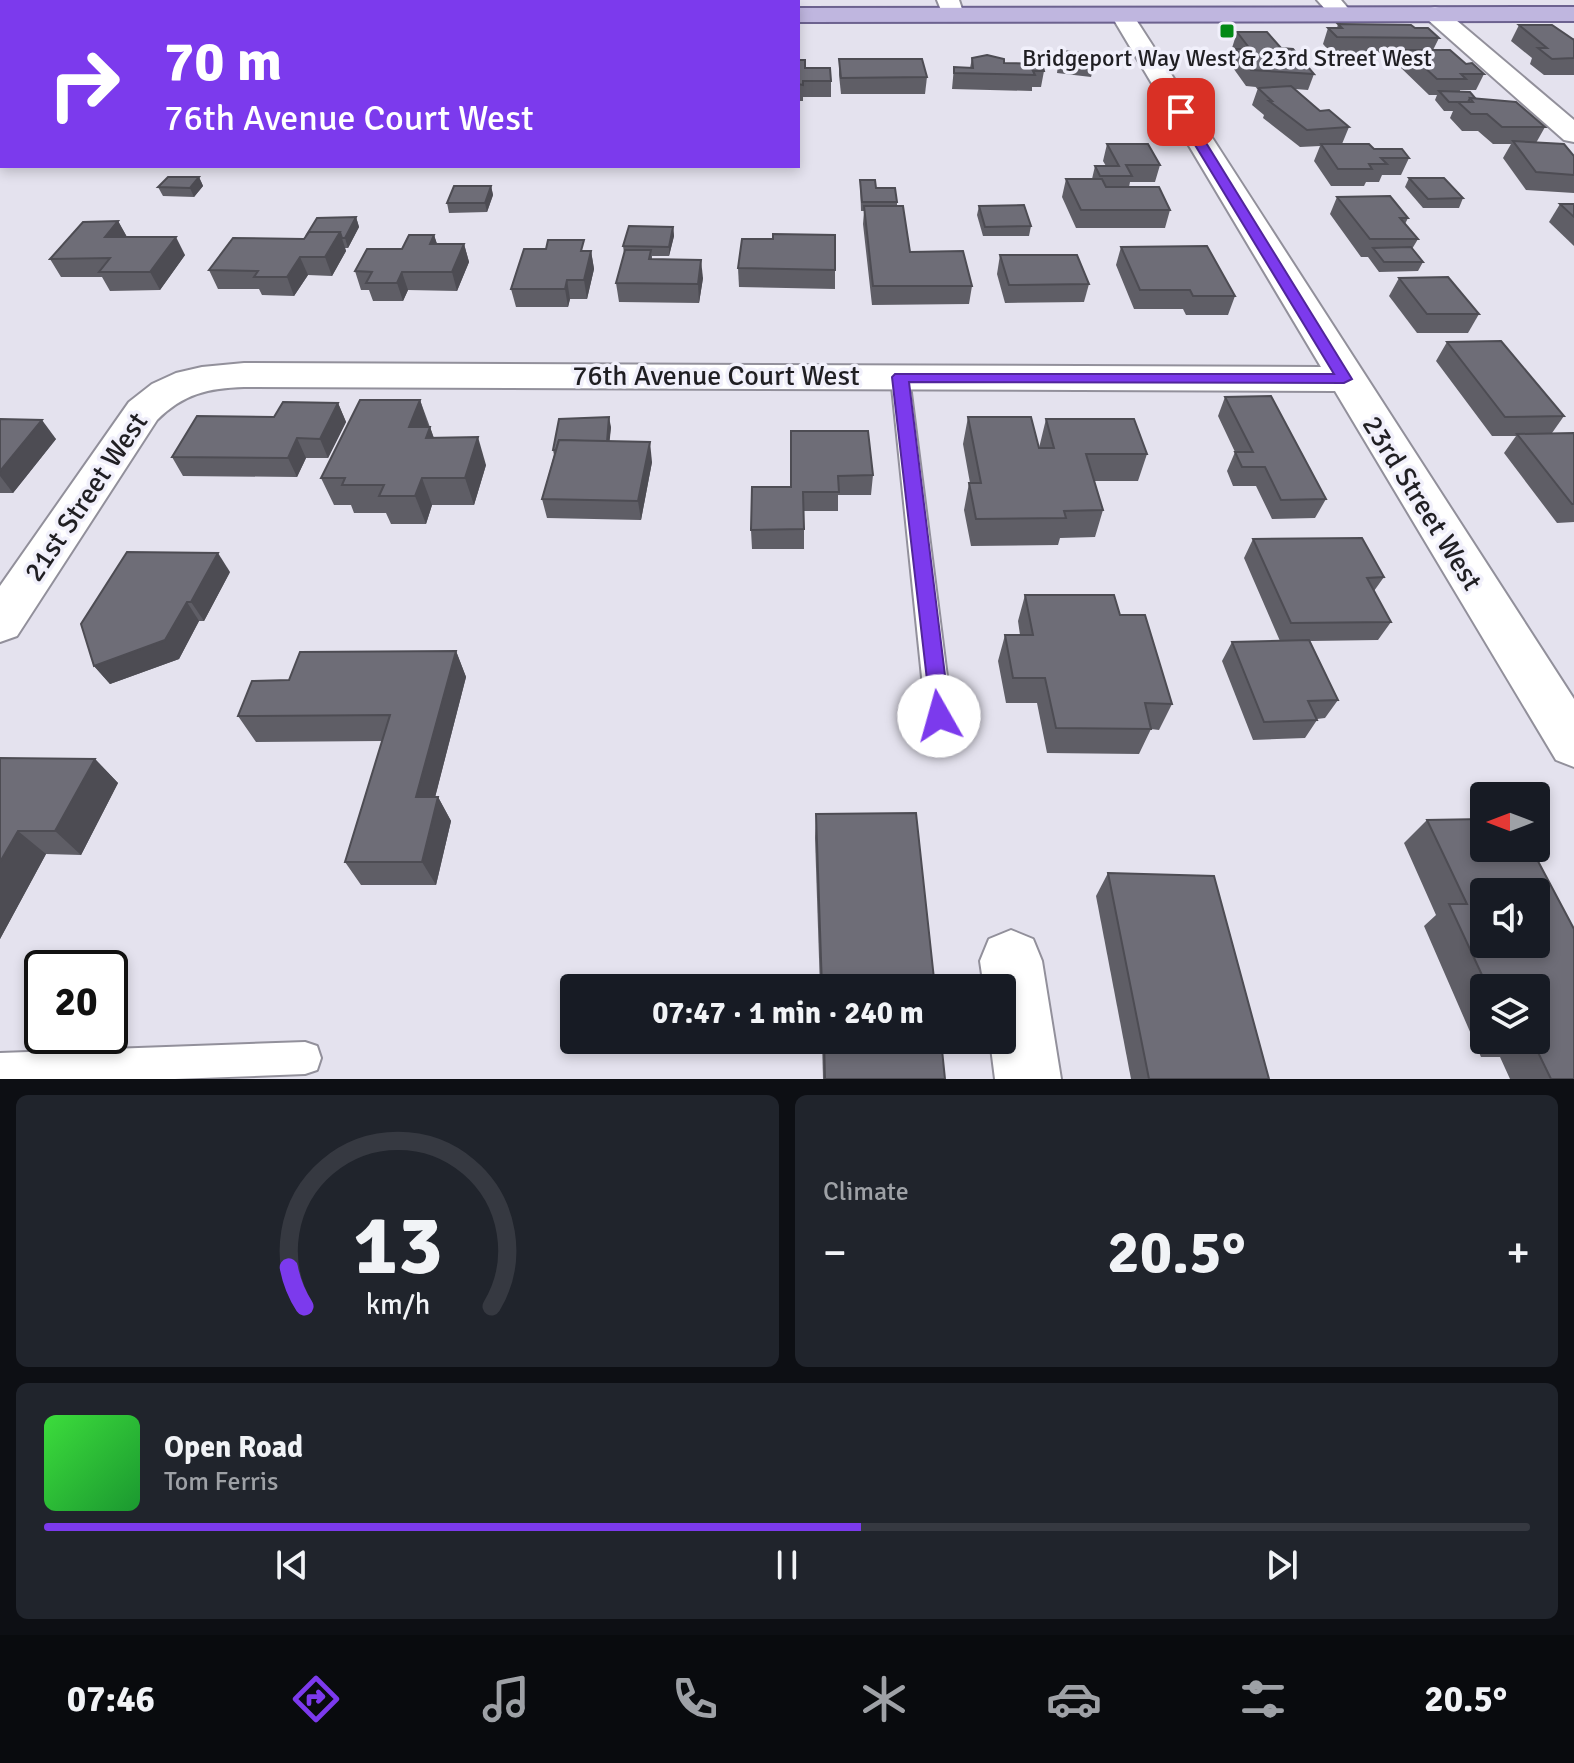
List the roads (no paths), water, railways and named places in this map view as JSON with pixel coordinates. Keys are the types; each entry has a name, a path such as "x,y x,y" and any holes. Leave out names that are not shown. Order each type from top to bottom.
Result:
{"main road":[{"path":"800,15 951,7 1122,15 1335,7 1435,14 1574,14"}],"street":[{"path":"1435,14 1574,134"},
{"name":"23rd Street West","path":"1122,15 1344,379 1574,744"},
{"name":"76th Avenue Court West","path":"184,382 244,375 1344,379"},
{"name":"21st Street West","path":"0,623 13,586 143,411 165,391 184,382"},
{"path":"1011,961 1028,1079"}],"lane":[{"path":"900,377 939,716"},
{"path":"0,1069 305,1058"}],"place":[{"name":"Bridgeport Way West & 23rd Street West","path":"1227,31"}]}
